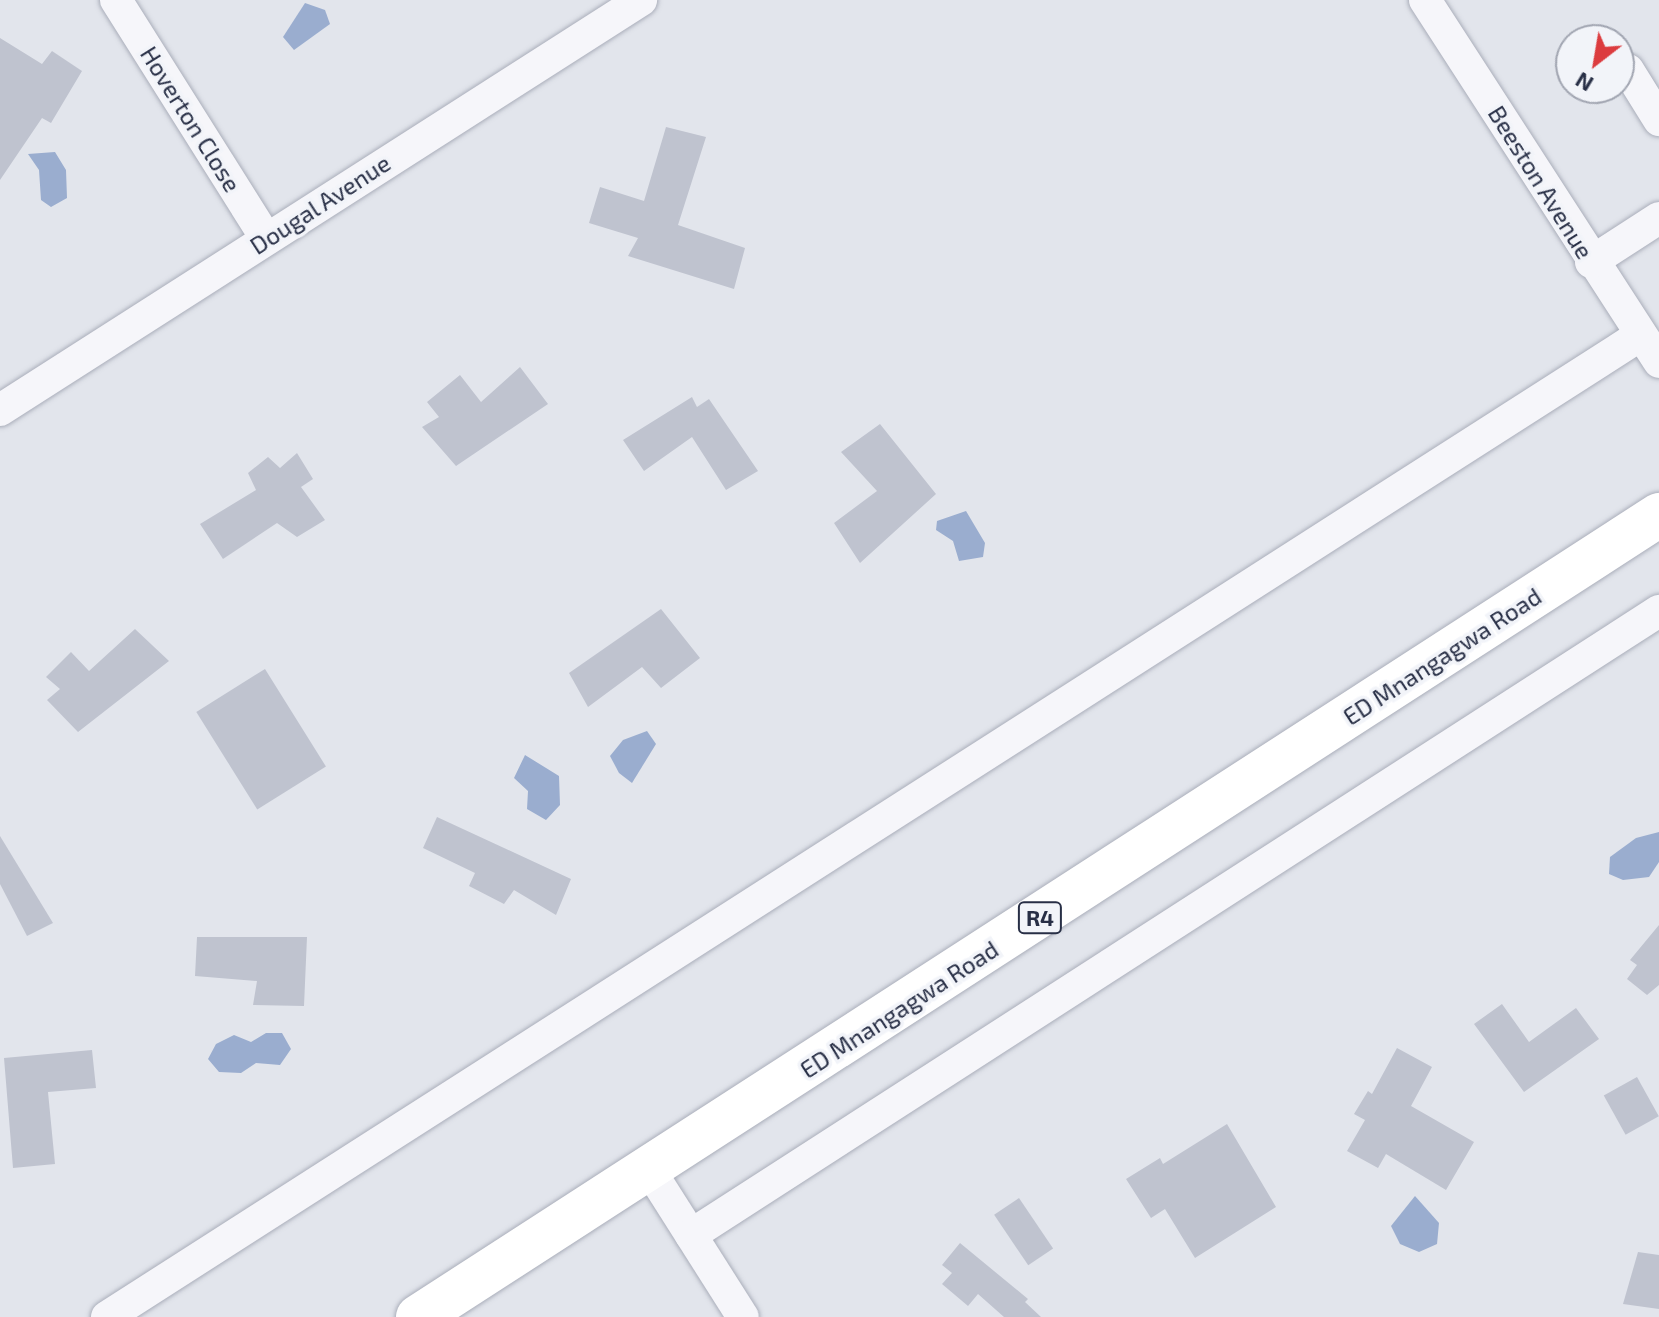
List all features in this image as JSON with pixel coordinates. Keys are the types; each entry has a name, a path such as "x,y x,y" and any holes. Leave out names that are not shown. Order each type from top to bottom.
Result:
{"highway":[{"name":"ED Mnangagwa Road","path":"418,1317 1659,515"}],"street":[{"name":"Hoverton Close","path":"116,0 266,238"},
{"name":"Dougal Avenue","path":"0,410 641,0"},
{"name":"Beeston Avenue","path":"1425,0 1591,262 1659,362"},
{"path":"1635,81 1659,120"},
{"path":"1591,262 1659,218"},
{"path":"107,1317 1641,335"},
{"path":"691,1235 1659,611"},
{"path":"649,1169 743,1317"}],"water":[{"path":"305,3 325,10 330,24 294,50 283,37"},
{"path":"55,152 66,170 67,198 51,207 41,200 39,170 28,154"},
{"path":"966,511 985,543 983,557 959,561 953,541 936,530 937,521"},
{"path":"647,731 656,744 632,783 619,773 610,756 623,740"},
{"path":"525,755 559,776 560,805 546,820 527,809 528,791 514,778"},
{"path":"1659,832 1659,862 1649,877 1623,880 1609,874 1610,857 1636,838"},
{"path":"266,1033 282,1033 291,1049 280,1065 256,1063 241,1073 219,1072 208,1059 216,1044 234,1035 251,1042"},
{"path":"1415,1196 1439,1223 1437,1244 1419,1252 1400,1244 1391,1226"}],"building":[{"path":"0,38 42,64 52,51 82,71 51,123 42,118 0,180"},
{"path":"666,127 706,137 678,225 745,248 734,289 628,256 638,238 589,223 600,187 644,201"},
{"path":"520,367 548,404 456,466 422,427 439,417 427,402 460,375 481,402"},
{"path":"692,397 697,407 709,399 758,471 726,490 692,437 644,471 623,440"},
{"path":"880,424 936,494 860,563 834,523 877,491 841,452"},
{"path":"297,453 313,479 301,487 325,520 297,537 277,523 223,559 200,524 256,490 248,473 268,457 280,468"},
{"path":"661,609 700,658 661,688 642,667 588,707 569,673"},
{"path":"135,629 169,661 78,732 47,700 60,689 46,677 71,652 89,671"},
{"path":"265,669 326,767 257,809 196,712"},
{"path":"437,817 571,879 556,915 514,890 504,904 469,886 475,873 423,848"},
{"path":"0,836 53,923 27,936 0,884"},
{"path":"1659,925 1659,985 1647,995 1627,979 1637,965 1630,960"},
{"path":"197,937 307,937 304,1006 253,1005 257,981 195,976"},
{"path":"1502,1004 1529,1042 1576,1008 1599,1039 1524,1092 1474,1024"},
{"path":"1397,1048 1432,1067 1411,1106 1474,1142 1446,1190 1386,1154 1378,1168 1347,1151 1365,1120 1354,1114 1368,1091 1372,1094"},
{"path":"92,1050 96,1088 48,1092 55,1164 13,1168 4,1058"},
{"path":"1637,1077 1659,1116 1626,1135 1604,1095"},
{"path":"1227,1124 1276,1207 1195,1258 1165,1209 1151,1218 1126,1179 1160,1158 1163,1164"},
{"path":"1019,1198 1053,1249 1028,1265 994,1215"},
{"path":"960,1243 1028,1299 1025,1302 1041,1317 1004,1317 978,1294 968,1306 942,1284 952,1273 942,1265"},
{"path":"1638,1252 1659,1255 1659,1309 1623,1304"}]}
